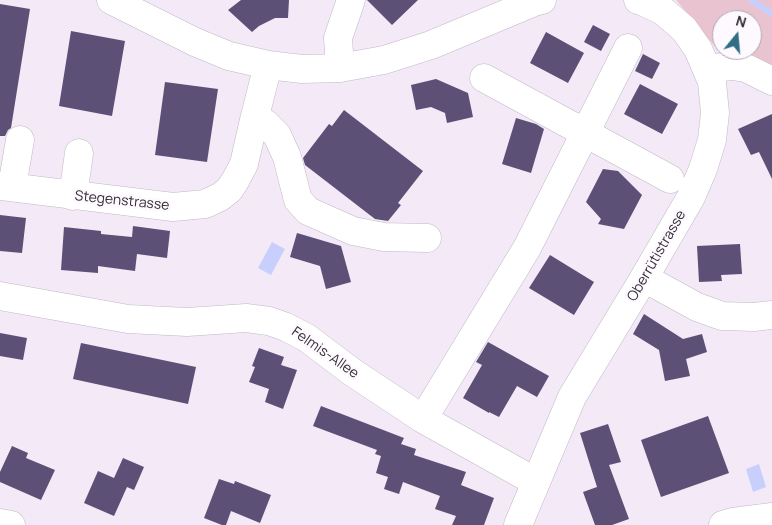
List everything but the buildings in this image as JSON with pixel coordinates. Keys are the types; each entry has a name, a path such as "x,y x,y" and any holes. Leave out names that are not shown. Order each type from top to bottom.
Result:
{"street":[{"path":"111,0 195,42 229,56 268,65 302,69 340,68 384,60 431,45 542,0"},
{"path":"340,68 338,38 352,0"},
{"name":"Oberrütistrasse","path":"518,525 572,397 691,197 703,169 712,140 716,113 712,82 698,49 684,29 663,12 638,0"},
{"path":"423,420 527,248 628,48"},
{"name":"Stegenstrasse","path":"6,187 173,207 205,204 220,197 236,182 244,164 268,65"},
{"path":"708,71 732,66 746,68 772,81"},
{"path":"484,78 670,179"},
{"path":"254,120 265,124 277,135 286,157 298,200 308,211 353,231 384,237 427,238"},
{"path":"6,187 20,140"},
{"path":"73,196 79,153"},
{"path":"644,278 697,307 722,316 754,317 772,315"},
{"name":"Felmis-Allee","path":"0,296 128,319 186,322 246,318 269,321 286,326 307,338 352,372 423,420 536,482"},
{"path":"723,525 772,517"},
{"path":"0,523 11,525"}],"shaded area":[{"path":"676,0 772,0 772,68 749,60 762,60 762,10 712,10 712,43"}],"water":[{"path":"272,242 285,249 271,275 258,268"},
{"path":"759,464 766,487 753,492 746,469"}],"waterway":[{"path":"751,0 772,14"}]}
